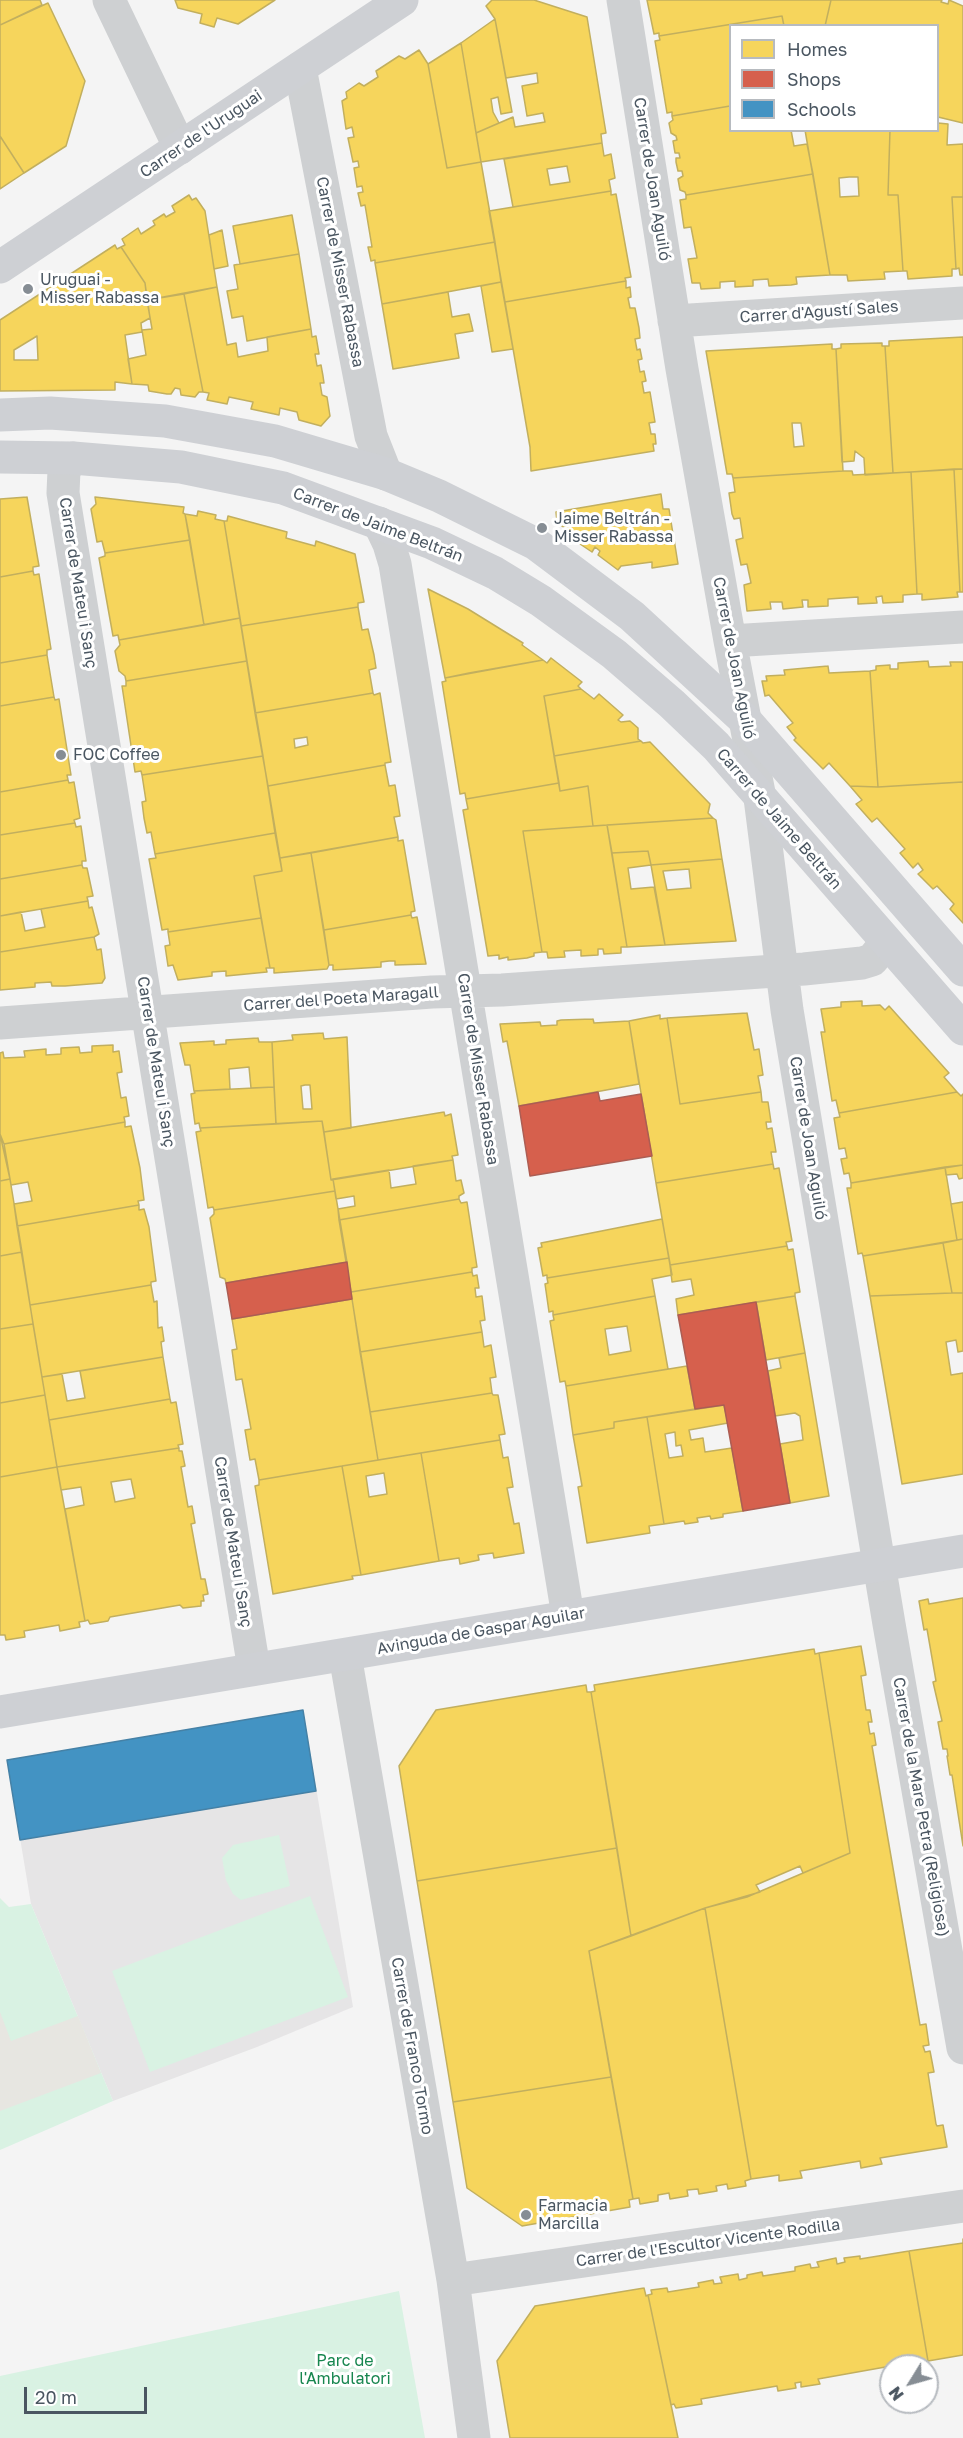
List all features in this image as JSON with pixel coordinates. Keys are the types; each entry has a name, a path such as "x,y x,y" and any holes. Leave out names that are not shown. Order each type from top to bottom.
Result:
{"street":[{"path":"109,0 180,148"},
{"name":"Carrer de l'Uruguai","path":"0,267 402,0"},
{"name":"Carrer de Joan Aguiló","path":"623,0 674,321 760,798 781,970 879,1565"},
{"name":"Carrer de Misser Rabassa","path":"300,68 371,436 386,474"},
{"name":"Carrer d'Agustí Sales","path":"674,321 963,303"},
{"path":"0,415 50,413 165,421 274,441 386,474 439,496 536,544 632,616 746,721 958,961"},
{"name":"Carrer de Jaime Beltrán","path":"0,457 73,458 181,467 283,488 432,543 495,573 541,601 585,632 672,704 716,746 963,1029"},
{"name":"Carrer de Mateu i Sanç","path":"73,458 64,470 63,493 254,1669"},
{"name":"Carrer de Misser Rabassa","path":"380,523 394,564 568,1616"},
{"path":"730,641 963,627"},
{"name":"Carrer del Poeta Maragall","path":"0,1023 466,990 502,990 862,963 872,960 881,949 883,939"},
{"name":"Avinguda de Gaspar Aguilar","path":"0,1712 963,1551"},
{"name":"Carrer de la Mare Petra (Religiosa)","path":"879,1565 963,2048"},
{"name":"Carrer de Franco Tormo","path":"345,1655 453,2280 474,2438"},
{"name":"Carrer de l'Escultor Vicente Rodilla","path":"453,2280 963,2206"}],"shaded area":[{"path":"303,1710 353,2007 257,2047 113,2101 31,1904 7,1760"}],"green space":[{"path":"279,1835 290,1886 241,1900 233,1894 226,1880 222,1858 233,1845"},
{"path":"310,1896 348,1997 150,2072 112,1971"},
{"path":"0,1898 9,1907 31,1904 113,2101 0,2150"},
{"name":"Parc de l'Ambulatori","path":"399,2291 425,2438 0,2438 0,2376"}],"sand":[{"path":"0,2012 11,2041 78,2016 101,2073 0,2111"}],"building: Homes":[{"path":"0,0 40,0 42,5 0,25"},
{"path":"175,0 275,0 238,24 217,18 214,27 200,23 202,14 178,8"},
{"path":"492,0 534,0 587,17 606,133 601,134 602,143 481,162 476,133 513,117 515,127 545,122 543,113 527,116 522,86 538,83 537,73 506,78 495,19 486,6"},
{"path":"647,0 831,0 825,24 784,24 782,16 659,36 659,33 654,34"},
{"path":"831,0 942,0 941,2 948,4 949,0 963,6 963,123 939,117 939,24 825,24"},
{"path":"48,3 85,81 66,146 24,173 0,136 0,25"},
{"path":"782,16 784,24 733,24"},
{"path":"495,19 512,112 501,114 498,97 491,99 493,112 499,123 476,133 461,43"},
{"path":"729,25 729,106 672,116 672,112 667,113 655,41 660,40 659,36"},
{"path":"461,43 481,162 447,168 428,64"},
{"path":"419,50 428,64 447,168 481,162 495,242 375,263 375,260 371,261 368,247 372,247 365,205 361,206 358,193 363,192 362,186 357,187 354,168 359,167 358,161 353,162 348,138 354,137 352,127 346,129 342,101 347,98 346,92 359,83 364,86 378,77 376,71 399,56 405,59"},
{"path":"729,106 729,132 791,132 794,146 807,144 813,174 686,195 680,190 678,179 683,176 682,171 678,171 676,162 676,158 680,158 679,153 675,153 673,141 677,140 676,136 671,133 669,123 673,120 672,116"},
{"path":"939,123 948,124 947,145 963,144 963,197 952,197 956,269 952,269 952,276 908,279 907,271 903,271 898,195 888,195 890,132 939,132"},
{"path":"805,132 890,132 888,195 898,195 903,271 884,272 885,279 848,281 847,275 830,275","holes":["858,177 859,196 840,197 839,178"]},
{"path":"0,136 24,173 0,189"},
{"path":"602,143 604,156 611,154 615,178 609,180 611,191 513,207 504,159","holes":["567,166 570,182 550,185 547,169"]},
{"path":"813,174 830,275 796,277 797,284 791,285 769,286 768,279 753,280 753,286 735,287 735,281 720,282 720,288 701,289 700,283 692,283 688,259 697,258 691,227 684,228 680,200 686,199 686,195"},
{"path":"611,191 611,195 616,194 631,277 625,278 626,281 505,302 489,211"},
{"path":"189,195 192,200 196,198 205,211 217,287 147,300 145,283 121,247 125,245 122,239 138,228 141,234 155,225 153,221 164,214 166,217 175,212 172,206"},
{"path":"952,197 963,197 963,275 960,275 959,268 956,269"},
{"path":"292,215 299,254 240,264 233,226"},
{"path":"222,230 228,266 214,269 209,235"},
{"path":"495,242 501,282 382,304 375,263"},
{"path":"115,245 117,249 121,247 145,283 150,318 141,323 142,332 125,335 132,384 115,382 115,390 0,391 0,320","holes":["37,336 38,360 14,360 14,350"]},
{"path":"299,254 311,329 247,341 243,316 232,318 227,291 238,289 234,265"},
{"path":"626,281 626,288 630,287 631,297 628,298 630,308 635,308 639,328 640,338 635,339 642,359 638,360 640,372 644,371 646,381 642,382 644,393 650,392 655,422 649,423 651,434 655,434 654,451 531,471 530,447 505,302"},
{"path":"501,282 513,349 492,352 481,286"},
{"path":"217,287 227,345 236,343 238,357 268,351 267,337 311,329 312,337 316,336 319,354 315,354 317,366 321,365 324,383 320,383 322,395 327,397 330,416 321,426 299,420 297,412 280,408 279,415 251,409 253,402 229,397 227,404 207,400 209,393 203,392 184,294"},
{"path":"448,292 452,317 469,314 473,331 455,334 459,358 393,369 382,304"},
{"path":"184,294 203,392 199,392 195,397 181,395 180,389 175,388 171,394 167,394 149,391 148,385 132,384 128,359 146,355 142,330 152,329 147,300"},
{"path":"963,337 963,469 893,473 885,346 889,346 889,341"},
{"path":"882,343 882,346 885,346 893,473 865,475 864,458 855,451 854,461 842,462 836,349 841,348 841,344"},
{"path":"832,344 832,349 836,349 843,471 733,478 732,474 727,474 706,351","holes":["792,423 801,423 804,446 794,447"]},
{"path":"954,469 963,469 963,592 960,592"},
{"path":"954,469 960,592 957,592 958,597 922,600 922,594 917,594 911,472"},
{"path":"852,471 853,475 911,472 917,594 903,595 903,602 883,603 882,596 876,597 877,603 858,604 858,597 828,599 828,606 808,607 808,600 802,600 803,607 783,609 782,602 770,602 771,609 747,611 744,585 751,583 747,564 741,565 736,540 743,538 740,518 734,519 732,514 729,493 735,492 733,478"},
{"path":"661,494 663,509 669,509 673,534 668,534 668,540 674,539 678,564 652,568 652,562 621,566 618,570 598,555 600,551 595,547 592,552 571,538 574,533 557,523 556,512"},
{"path":"27,497 39,566 33,567 33,571 0,577 0,499"},
{"path":"95,497 184,507 183,513 190,540 105,553 102,541 97,542 91,509 96,504"},
{"path":"198,511 216,515 215,519 224,521 240,618 204,625 185,514 197,516"},
{"path":"228,516 287,532 286,538 315,546 316,541 355,554 364,602 358,603 358,607 241,626 224,521 227,521"},
{"path":"190,540 204,625 119,640 118,635 113,636 99,558 105,556 105,553"},
{"path":"33,571 34,575 39,574 51,649 47,650 47,655 0,663 0,577"},
{"path":"428,589 468,609 523,643 522,645 543,660 445,678"},
{"path":"358,607 362,630 368,629 374,655 376,668 369,670 373,693 255,713 241,626"},
{"path":"240,618 247,661 126,681 125,676 119,671 115,651 120,645 119,640"},
{"path":"47,655 54,697 0,706 0,663"},
{"path":"551,658 582,682 578,686 581,689 544,696 559,783 466,799 465,793 460,794 442,682 446,681 445,678 469,673 543,660 547,663"},
{"path":"247,661 263,756 142,775 141,771 135,772 122,686 126,686 126,681"},
{"path":"928,661 929,667 951,666 950,662 963,662 963,782 878,787 870,671 876,670 876,666 890,665 890,669 898,669 898,663"},
{"path":"828,666 829,673 870,671 878,787 850,786 829,763 823,769 794,740 796,738 787,727 793,723 769,695 765,696 762,681 767,681 766,676 785,675 784,670"},
{"path":"581,689 594,699 599,694 623,715 618,720 630,721 638,728 638,739 641,741 554,756 544,696"},
{"path":"380,693 391,762 268,786 255,713","holes":["307,737 308,745 295,748 294,739"]},
{"path":"54,697 55,700 59,699 71,775 67,775 68,780 0,792 0,706"},
{"path":"641,741 650,742 710,804 708,813 713,818 593,826 588,786 560,791 554,756"},
{"path":"263,756 275,833 155,854 151,832 147,833 144,818 142,802 146,801 142,775"},
{"path":"385,765 389,786 395,785 400,816 394,817 398,837 280,858 268,786"},
{"path":"68,780 69,783 74,782 80,818 74,820 75,823 0,835 0,792"},
{"path":"963,782 963,923 950,909 954,904 937,886 933,889 918,874 923,870 918,863 913,868 900,853 905,849 877,818 872,822 856,804 862,800 850,786 878,787"},
{"path":"559,783 560,791 588,786 593,826 523,831 542,952 534,953 534,956 527,958 508,960 508,957 499,959 499,955 488,956 463,810 468,809 466,799"},
{"path":"713,818 716,820 722,859 651,865 648,851 612,853 607,825"},
{"path":"75,823 76,827 81,826 86,861 82,861 82,865 0,879 0,835"},
{"path":"607,825 627,947 621,947 621,953 604,954 603,949 598,949 598,955 581,956 581,950 564,951 565,957 548,958 547,952 542,952 523,831"},
{"path":"275,833 282,871 254,876 261,918 168,932 168,929 162,930 149,859 156,858 155,854"},
{"path":"398,837 398,841 403,840 415,911 411,912 411,915 324,930 311,853"},
{"path":"648,851 651,865 628,868 631,889 654,887 665,945 627,947 612,853"},
{"path":"311,853 329,965 327,969 274,973 274,968 270,968 254,876 282,871 280,858"},
{"path":"722,859 736,941 665,945 651,865","holes":["689,869 691,888 667,890 663,871"]},
{"path":"82,865 83,868 87,868 93,896 87,897 88,901 0,916 0,879"},
{"path":"88,901 89,908 92,907 99,934 94,937 0,952 0,916 21,912 25,931 45,927 41,909"},
{"path":"411,915 412,918 417,917 426,964 395,965 395,961 389,961 381,962 381,967 333,970 333,965 329,965 324,930"},
{"path":"261,918 270,968 266,968 267,972 226,976 226,971 212,972 212,976 178,980 173,965 168,966 165,946 170,945 168,932"},
{"path":"94,937 97,950 101,949 105,978 102,983 52,986 51,982 35,983 35,987 0,990 0,952"},
{"path":"862,1001 862,1006 880,1005 885,1010 889,1006 949,1073 944,1077 957,1092 839,1113 836,1100 832,1101 821,1032 825,1032 821,1009 841,1007 841,1002"},
{"path":"747,1013 754,1050 759,1049 763,1075 758,1076 761,1092 680,1104 667,1018"},
{"path":"660,1015 660,1019 667,1018 680,1104 761,1092 762,1102 768,1102 771,1122 766,1122 767,1129 772,1128 776,1152 771,1152 773,1164 656,1183 629,1021"},
{"path":"593,1019 594,1023 629,1021 639,1084 519,1106 507,1041 503,1042 500,1024 540,1022 541,1026 557,1025 557,1021 561,1020"},
{"path":"323,1033 324,1039 347,1037 351,1128 324,1132 322,1121 276,1124 272,1042 293,1040 292,1035","holes":["310,1085 312,1109 303,1109 301,1086"]},
{"path":"258,1038 259,1042 272,1042 274,1087 251,1088 249,1067 229,1069 230,1089 194,1091 190,1065 185,1065 180,1043 214,1041 214,1045 226,1044 226,1040"},
{"path":"113,1045 113,1052 119,1051 122,1072 117,1073 121,1098 126,1097 129,1116 124,1117 125,1122 4,1144 0,1134 0,1053 3,1052 4,1058 25,1057 24,1051 46,1049 46,1055 61,1054 61,1048 79,1047 80,1053 92,1052 92,1046"},
{"path":"274,1087 276,1124 200,1128 199,1123 195,1124 191,1094 195,1093 194,1091"},
{"path":"957,1092 961,1096 963,1094 963,1165 851,1183 849,1173 844,1174 841,1159 847,1158 845,1148 839,1149 834,1118 840,1117 839,1113"},
{"path":"444,1112 445,1116 451,1114 458,1155 452,1156 453,1160 331,1180 324,1132"},
{"path":"322,1121 331,1180 333,1179 335,1191 214,1210 213,1207 208,1208 196,1132 201,1131 200,1128"},
{"path":"125,1122 125,1127 131,1126 140,1168 144,1200 138,1201 139,1205 17,1226 14,1204 32,1201 28,1182 11,1185 4,1144"},
{"path":"0,1134 10,1179 0,1181"},
{"path":"453,1160 456,1181 461,1180 464,1193 459,1196 459,1199 339,1220 338,1209 355,1206 354,1196 336,1199 333,1179 389,1170 391,1188 416,1184 413,1166"},
{"path":"773,1164 774,1169 779,1168 792,1241 786,1242 787,1246 670,1265 656,1183"},
{"path":"963,1165 963,1178 959,1179 957,1174 946,1175 945,1167"},
{"path":"945,1167 957,1240 863,1256 862,1253 858,1254 847,1188 851,1188 851,1183"},
{"path":"10,1179 22,1252 0,1256 0,1181"},
{"path":"335,1191 347,1262 226,1283 225,1279 220,1277 210,1218 214,1210"},
{"path":"459,1199 461,1203 467,1202 477,1267 472,1268 472,1272 351,1292 339,1220"},
{"path":"963,1202 963,1239 957,1240 951,1204"},
{"path":"139,1205 139,1210 144,1209 149,1227 156,1281 151,1282 151,1285 30,1305 17,1226"},
{"path":"662,1219 669,1258 547,1278 547,1275 543,1276 538,1248 542,1247 541,1243"},
{"path":"963,1239 963,1293 952,1293 943,1243"},
{"path":"943,1243 952,1293 870,1296 863,1256"},
{"path":"787,1246 788,1250 793,1249 800,1292 795,1293 795,1296 678,1315 676,1299 694,1295 691,1279 672,1282 670,1265"},
{"path":"22,1252 33,1324 0,1329 0,1256"},
{"path":"669,1258 672,1275 652,1279 655,1296 553,1315 553,1311 549,1312 545,1284 548,1283 547,1278"},
{"path":"472,1272 473,1276 477,1275 479,1288 475,1288 476,1297 482,1296 485,1320 480,1321 482,1332 360,1352 351,1292"},
{"path":"151,1285 154,1302 157,1301 158,1328 162,1327 163,1357 42,1377 30,1305"},
{"path":"963,1293 963,1351 958,1352 956,1340 946,1342 951,1375 963,1373 963,1474 902,1484 870,1296"},
{"path":"655,1296 668,1369 566,1386 565,1381 560,1382 550,1321 554,1320 553,1315","holes":["627,1326 631,1351 609,1355 605,1329"]},
{"path":"795,1296 805,1353 766,1360 756,1302"},
{"path":"352,1299 378,1460 259,1480 255,1459 250,1460 245,1430 251,1429 242,1379 236,1380 232,1350 237,1349 232,1319"},
{"path":"33,1324 45,1395 0,1403 0,1329"},
{"path":"482,1332 484,1347 491,1345 496,1377 490,1378 492,1393 370,1412 360,1352"},
{"path":"805,1353 829,1496 790,1503 780,1444 803,1440 800,1416 795,1413 775,1416 768,1371 781,1368 779,1358"},
{"path":"163,1357 170,1399 49,1420 42,1377 62,1374 67,1401 85,1398 80,1371"},
{"path":"687,1366 695,1409 614,1422 614,1428 573,1435 566,1386"},
{"path":"492,1393 498,1395 505,1434 499,1435 500,1440 378,1460 370,1412"},
{"path":"45,1395 57,1467 0,1477 0,1403"},
{"path":"170,1399 171,1403 176,1402 183,1444 178,1445 179,1448 57,1467 49,1420"},
{"path":"724,1405 728,1423 689,1430 691,1440 703,1438 705,1452 732,1448 743,1511 723,1514 723,1517 711,1519 710,1516 697,1518 698,1522 685,1524 684,1521 664,1524 647,1417","holes":["675,1432 676,1446 681,1445 683,1456 669,1458 665,1434"]},
{"path":"647,1417 664,1524 649,1526 650,1533 587,1543 578,1487 582,1486 573,1435 614,1428 614,1422"},
{"path":"500,1440 503,1458 508,1457 513,1487 507,1488 514,1524 519,1523 524,1553 494,1558 493,1553 478,1555 479,1560 460,1564 459,1558 439,1561 421,1453"},
{"path":"179,1448 179,1451 182,1451 185,1466 181,1467 188,1507 192,1506 195,1523 191,1524 201,1579 205,1579 208,1594 203,1595 204,1601 201,1601 201,1606 183,1608 180,1605 110,1617 108,1621 90,1624 88,1620 85,1621 65,1509 84,1505 81,1487 61,1490 57,1467","holes":["131,1479 135,1498 115,1502 111,1482"]},
{"path":"421,1453 439,1561 361,1575 342,1466","holes":["384,1473 387,1494 369,1497 366,1476"]},
{"path":"342,1466 361,1575 352,1576 353,1579 273,1594 255,1486 259,1485 259,1480"},
{"path":"57,1467 85,1621 79,1622 80,1627 60,1631 59,1625 24,1631 25,1637 6,1640 5,1635 0,1635 0,1477"},
{"path":"963,1598 963,1846 947,1749 943,1749 938,1722 942,1721 933,1682 936,1681 927,1629 924,1630 919,1601 928,1599 929,1604"},
{"path":"861,1646 866,1675 861,1676 866,1710 870,1710 872,1722 868,1722 870,1734 874,1733 876,1745 872,1746 920,2025 926,2024 929,2045 923,2046 925,2052 930,2051 934,2072 928,2073 936,2124 937,2126 943,2125 947,2147 880,2158 882,2164 861,2168 860,2161 800,2171 802,2178 779,2181 779,2175 751,2179 705,1908 747,1897 850,1853 819,1653"},
{"path":"814,1649 815,1654 819,1653 850,1853 803,1873 800,1866 756,1885 760,1892 705,1908 631,1936 591,1692 595,1691 594,1685"},
{"path":"586,1685 587,1692 591,1692 617,1848 417,1881 399,1766 436,1710"},
{"path":"617,1848 631,1936 589,1951 611,2077 453,2102 417,1881"},
{"path":"705,1908 751,2179 745,2181 746,2186 728,2189 727,2184 716,2186 717,2191 699,2194 698,2189 687,2190 688,2196 670,2199 669,2193 658,2195 658,2201 640,2204 639,2198 633,2199 589,1951"},
{"path":"611,2077 633,2199 629,2200 630,2207 522,2226 467,2188 453,2102"},
{"path":"963,2243 963,2355 939,2359 939,2354 927,2354 909,2251"},
{"path":"909,2251 927,2354 879,2354 879,2368 818,2379 820,2384 801,2387 801,2382 795,2383 796,2388 778,2391 777,2386 701,2399 702,2404 676,2408 674,2404 671,2405 648,2295 652,2294 651,2290 667,2288 668,2292 699,2287 698,2283 713,2280 714,2284 722,2283 720,2277 738,2274 739,2280 747,2278 747,2275 762,2272 763,2276 795,2271 795,2267 810,2264 811,2268 819,2267 817,2262 836,2258 837,2264 845,2262 844,2258 860,2256 860,2259"},
{"path":"644,2288 646,2296 648,2295 678,2438 510,2438 497,2361 535,2306"}],"building: Shops":[{"path":"598,1092 600,1101 641,1094 652,1156 530,1176 519,1106"},
{"path":"347,1262 352,1299 232,1319 226,1283"},
{"path":"756,1302 790,1503 743,1511 724,1405 695,1409 678,1315"}],"building: Schools":[{"path":"303,1710 316,1791 20,1840 7,1760"}],"place":[{"name":"Uruguai - Misser Rabassa","path":"28,289"},
{"name":"Jaime Beltrán - Misser Rabassa","path":"542,528"},
{"name":"FOC Coffee","path":"61,755"},
{"name":"Farmacia Marcilla","path":"526,2215"}]}
